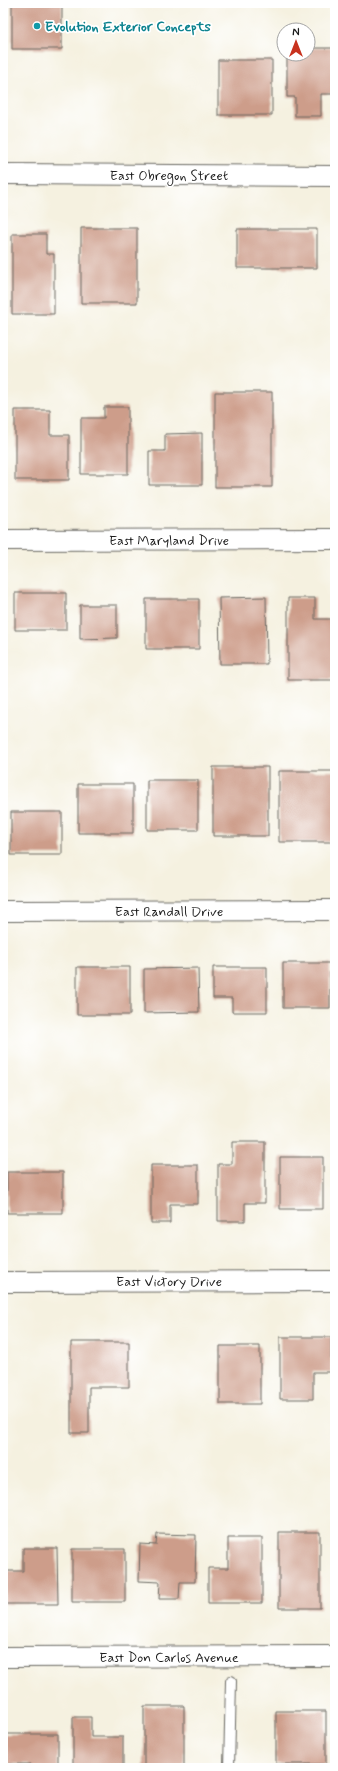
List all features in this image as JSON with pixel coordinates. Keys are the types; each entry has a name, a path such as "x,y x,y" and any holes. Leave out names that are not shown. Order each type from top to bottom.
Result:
{"street":[{"name":"East Obregon Street","path":"3,174 335,176"},
{"name":"East Maryland Drive","path":"3,540 335,540"},
{"name":"East Randall Drive","path":"3,911 335,910"},
{"name":"East Victory Drive","path":"3,1282 335,1281"},
{"name":"East Don Carlos Avenue","path":"3,1657 335,1656"}],"lane":[{"path":"229,1768 231,1681"}],"building":[{"name":"Evolution Exterior Concepts","path":"12,3 62,3 62,49 12,49"},
{"path":"316,48 335,48 335,94 321,94 321,116 295,116 295,97 287,97 287,62 316,62"},
{"path":"218,60 272,60 272,115 218,115"},
{"path":"81,228 137,228 137,303 81,303"},
{"path":"237,229 317,229 317,268 237,268"},
{"path":"12,234 46,234 46,254 54,254 54,314 12,314"},
{"path":"215,392 272,392 272,487 215,487"},
{"path":"104,407 128,407 128,474 81,474 81,418 104,418"},
{"path":"15,410 50,410 50,435 69,435 69,480 15,480"},
{"path":"202,433 202,485 149,485 149,451 165,451 165,434"},
{"path":"15,593 66,593 66,630 15,630"},
{"path":"266,597 267,664 220,664 219,598"},
{"path":"288,598 315,598 315,619 335,619 335,680 288,680"},
{"path":"146,599 199,599 199,649 146,649"},
{"path":"80,605 117,605 117,638 80,639"},
{"path":"213,767 268,767 268,836 213,836"},
{"path":"279,771 335,771 335,842 279,842"},
{"path":"147,780 198,780 198,830 147,830"},
{"path":"78,784 133,784 133,833 78,833"},
{"path":"11,812 62,812 62,855 11,855"},
{"path":"283,963 330,963 330,1008 283,1008"},
{"path":"77,967 130,967 130,1015 77,1015"},
{"path":"213,967 267,967 267,1012 232,1012 232,998 213,998"},
{"path":"198,968 199,1012 144,1013 144,969"},
{"path":"232,1142 265,1142 265,1203 245,1203 245,1221 218,1221 218,1164 232,1164"},
{"path":"280,1157 323,1157 323,1209 280,1209"},
{"path":"151,1165 198,1165 198,1204 170,1204 170,1223 151,1223"},
{"path":"7,1172 63,1172 63,1213 7,1213"},
{"path":"280,1337 331,1337 331,1372 313,1372 313,1399 280,1399"},
{"path":"71,1342 129,1342 129,1387 89,1387 89,1433 71,1433"},
{"path":"220,1346 260,1346 260,1404 220,1404"},
{"path":"279,1532 320,1532 320,1608 279,1608"},
{"path":"157,1534 196,1535 195,1582 180,1582 179,1599 159,1599 160,1582 139,1581 140,1544 156,1545"},
{"path":"228,1538 262,1538 262,1603 208,1603 208,1568 228,1568"},
{"path":"23,1548 57,1548 58,1604 4,1604 4,1571 23,1571"},
{"path":"72,1549 125,1549 125,1602 72,1602"},
{"path":"144,1706 184,1706 184,1768 144,1768"},
{"path":"276,1711 326,1711 326,1764 276,1764"},
{"path":"73,1717 91,1717 91,1737 123,1737 123,1768 73,1768"},
{"path":"4,1734 58,1734 58,1768 30,1768 30,1764 4,1764"}],"place":[{"name":"Evolution Exterior Concepts","path":"37,26"}]}
